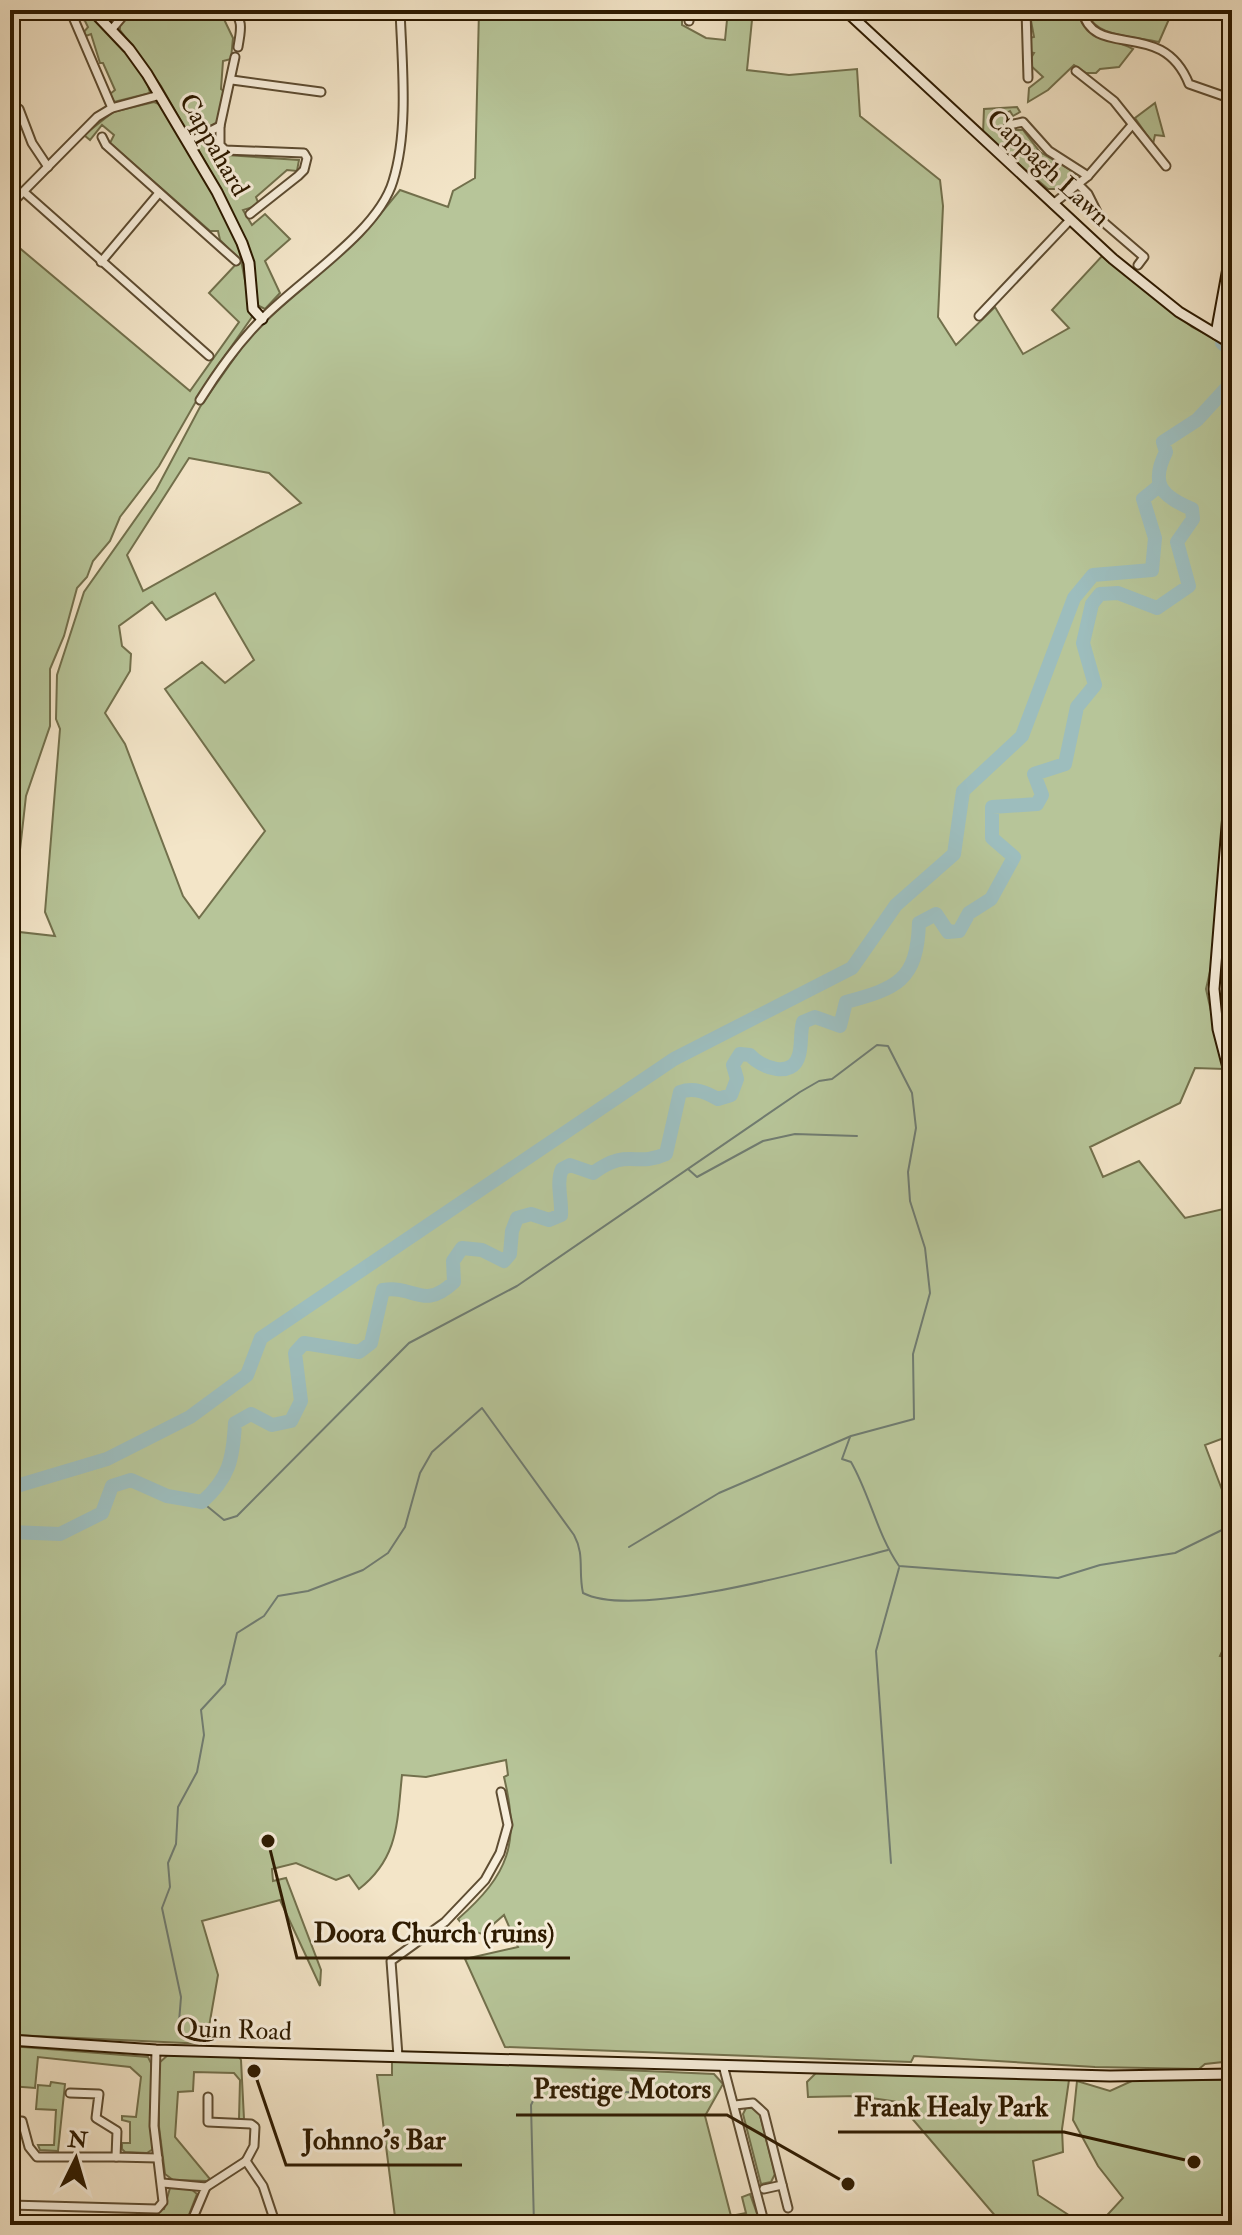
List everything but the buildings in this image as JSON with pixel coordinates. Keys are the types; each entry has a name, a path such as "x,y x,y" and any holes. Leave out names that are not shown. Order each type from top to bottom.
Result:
{"main road":[{"name":"Cappahard","path":"92,10 112,29 160,95 235,225 249,263 253,309 262,319"},
{"name":"Cappagh Lawn","path":"845,10 1070,220 1179,312 1232,344"},
{"path":"1216,334 1232,246"},
{"path":"1232,764 1214,989 1218,1029 1232,1083"},
{"name":"Quin Road","path":"10,2040 156,2050 1110,2076 1232,2074"}],"street":[{"path":"112,29 128,10"},
{"path":"231,10 241,23 238,47"},
{"path":"200,400 215,375 262,319 371,220 393,182 403,107 400,10"},
{"path":"689,21 691,10"},
{"path":"1026,10 1028,78"},
{"path":"1082,10 1085,23 1101,36 1158,46 1181,64 1189,84 1232,99"},
{"path":"73,17 112,108"},
{"path":"235,57 220,126 220,145 225,150 298,153 307,158 298,176 250,214"},
{"path":"1076,71 1114,101 1166,166"},
{"path":"232,80 321,92"},
{"path":"10,205 97,117 112,108 160,95"},
{"path":"19,109 32,143 48,167"},
{"path":"1009,125 1023,122 1049,151 1088,176"},
{"path":"1053,204 1088,176 1132,125"},
{"path":"189,142 220,126"},
{"path":"102,137 236,261"},
{"path":"1078,184 1088,194 1108,228 1144,257 1138,265"},
{"path":"24,192 209,356"},
{"path":"101,262 159,193"},
{"path":"979,316 1070,220"},
{"path":"398,2056 391,1961 445,1922 485,1880 500,1853 508,1825 501,1792"},
{"path":"14,2225 12,2206 157,2209 163,2202 154,2126 156,2050"},
{"path":"723,2065 763,2218 777,2225"},
{"path":"70,2093 99,2094 96,2118 117,2131 116,2157"},
{"path":"190,2225 206,2187 246,2161 254,2146 255,2127 251,2124 208,2122 208,2097"},
{"path":"735,2105 759,2105 788,2208"},
{"path":"10,2121 22,2121 29,2147 37,2157 158,2158"},
{"path":"246,2161 263,2186 276,2225"},
{"path":"163,2183 206,2187"},
{"path":"764,2189 782,2185"}],"green space":[{"path":"66,10 86,10 104,27 141,70 150,93 114,102 110,94 115,90 103,63 100,63 91,34 86,36 84,32 88,27 85,21"},
{"path":"132,10 221,13 233,38 231,59 223,61 221,89 225,92 217,123 196,134 187,132 161,86 120,30 120,24"},
{"path":"316,10 392,10 392,18"},
{"path":"479,10 682,10 682,25 706,38 725,40 728,10 753,10 747,70 789,75 857,69 860,116 940,180 943,206 938,317 956,345 995,307 1023,354 1069,328 1052,310 1102,256 1192,327 1232,347 1232,930 1220,928 1206,989 1224,1069 1195,1068 1180,1103 1090,1147 1103,1177 1139,1161 1185,1218 1232,1207 1232,1435 1205,1445 1224,1495 1232,1497 1232,1630 1220,1656 1232,1658 1232,2061 1205,2064 1199,2069 1095,2067 914,2056 911,2062 505,2047 465,1959 518,1947 504,1915 482,1934 466,1929 458,1919 489,1887 506,1856 511,1821 504,1777 508,1775 506,1760 426,1777 402,1775 397,1824 389,1852 382,1865 359,1889 349,1875 336,1880 296,1863 272,1869 273,1881 286,1878 321,1970 320,1986 280,1900 202,1921 218,1975 206,2044 14,2035 15,2031 10,2030 10,240 190,391 239,322 209,293 240,260 220,240 218,231 210,231 110,143 114,135 102,125 90,140 84,135 113,112 154,102 159,104 196,163 237,239 252,317 210,377 159,466 120,517 110,541 93,561 87,577 77,588 64,636 50,669 50,726 26,796 11,931 55,936 45,912 60,729 56,719 57,675 84,592 156,490 200,407 252,333 369,228 400,190 448,207 453,191 475,178","holes":["189,458 269,473 301,503 143,591 127,555","215,593 254,660 225,683 202,662 165,689 265,831 199,918 183,896 125,744 105,713 130,671 131,654 122,646 119,626 152,602 166,620"]},
{"path":"1029,10 1077,10 1092,33 1133,49 1119,67 1086,73 1074,65 1048,90 1028,102 1029,88 1043,77 1028,63 1034,53 1029,52 1029,38 1034,37"},
{"path":"1115,10 1173,10 1159,42 1113,33 1091,20"},
{"path":"1155,103 1164,136 1155,135 1153,144 1135,118"},
{"path":"1017,107 1020,112 1013,116 1010,111 1005,114 1010,130 1023,130 1040,152 1076,173 1061,189 1048,189 983,134 984,109"},
{"path":"210,135 216,138 219,151 226,155 299,160 297,171 287,170 256,197 259,205 243,210 252,225 265,214 290,239 265,261 280,293 265,309 257,305 255,282 237,224 198,149 201,139"},
{"path":"1232,274 1232,335 1223,324"},
{"path":"10,2046 148,2057 151,2063 153,2149 147,2153 125,2152 122,2149 122,2143 130,2143 130,2122 122,2120 122,2116 136,2117 141,2077 130,2067 38,2057 35,2088 10,2086"},
{"path":"169,2054 239,2057 241,2060 244,2119 239,2119 240,2080 234,2073 194,2072 193,2091 178,2092 175,2137 210,2179 207,2181 173,2180 165,2174 159,2127 159,2063"},
{"path":"392,2060 714,2074 723,2084 705,2116 731,2216 746,2213 742,2197 750,2194 761,2225 396,2225 377,2075 392,2075"},
{"path":"816,2073 1069,2080 1062,2129 1063,2152 1033,2161 1038,2195 1084,2225 1003,2225 898,2102 858,2096 808,2097 807,2082"},
{"path":"1134,2080 1232,2080 1232,2225 1098,2225 1123,2198 1098,2166 1073,2120 1077,2081 1110,2091"},
{"path":"51,2082 65,2084 58,2151 40,2150 38,2145 54,2145 56,2110 36,2109 38,2085 50,2086"},
{"path":"753,2107 759,2111 775,2174 771,2182 761,2184 743,2114 746,2108"},
{"path":"170,2188 190,2188 197,2194 185,2225 137,2225 137,2212 164,2209"}],"waterway":[{"path":"1222,343 1232,351"},
{"path":"10,1532 60,1534 102,1513 112,1486 131,1480 167,1496 202,1502 218,1485 228,1467 235,1423 251,1414 272,1425 291,1421 301,1401 295,1353 304,1343 359,1352 371,1343 383,1290 434,1295 454,1282 453,1261 462,1248 482,1250 504,1261 510,1254 512,1231 517,1218 531,1214 549,1220 561,1215 559,1185 562,1169 570,1165 593,1173 615,1161 655,1158 666,1154 680,1092 699,1091 718,1099 731,1095 737,1079 733,1065 740,1054 750,1055 768,1067 790,1067 799,1055 803,1022 815,1017 840,1026 846,1002 879,992 901,979 914,958 919,923 936,914 948,932 959,931 969,913 991,899 1014,857 992,838 992,807 1037,804 1042,795 1034,774 1065,764 1077,707 1095,685 1083,643 1092,604 1100,594 1118,593 1157,608 1189,586 1177,542 1193,519 1192,509 1161,488 1159,473 1166,452 1163,442 1197,420 1232,382"},
{"path":"10,1488 107,1459 190,1417 247,1375 261,1338 674,1059 852,968 896,905 954,854 963,791 1022,736 1074,598 1093,575 1152,570 1155,538 1143,499 1159,486"},
{"path":"202,1502 224,1520 237,1516 409,1343 517,1286 800,1092 819,1081 832,1079 877,1045 888,1046 912,1093 916,1128 908,1172 910,1201 925,1248 930,1293 913,1354 914,1419 851,1436 719,1493 629,1547"},
{"path":"688,1169 697,1177 763,1141 795,1134 857,1136"},
{"path":"179,2022 181,1997 162,1908 170,1887 168,1863 176,1844 178,1807 197,1772 204,1735 201,1710 225,1684 237,1633 264,1616 278,1596 308,1591 363,1570 388,1553 405,1527 420,1473 432,1452 482,1408 574,1535 579,1549 583,1593 609,1600 687,1596 778,1578 888,1550"},
{"path":"850,1437 842,1459 851,1462 899,1566 1058,1578 1100,1565 1175,1553 1226,1528"},
{"path":"891,1863 876,1651 899,1568"},
{"path":"534,2225 531,2105 537,2093 547,2089 703,2095"}],"place":[{"name":"Doora Church (ruins)","path":"268,1841"},
{"name":"Johnno's Bar","path":"254,2071"},
{"name":"Frank Healy Park","path":"1194,2162"},
{"name":"Prestige Motors","path":"848,2184"}]}
